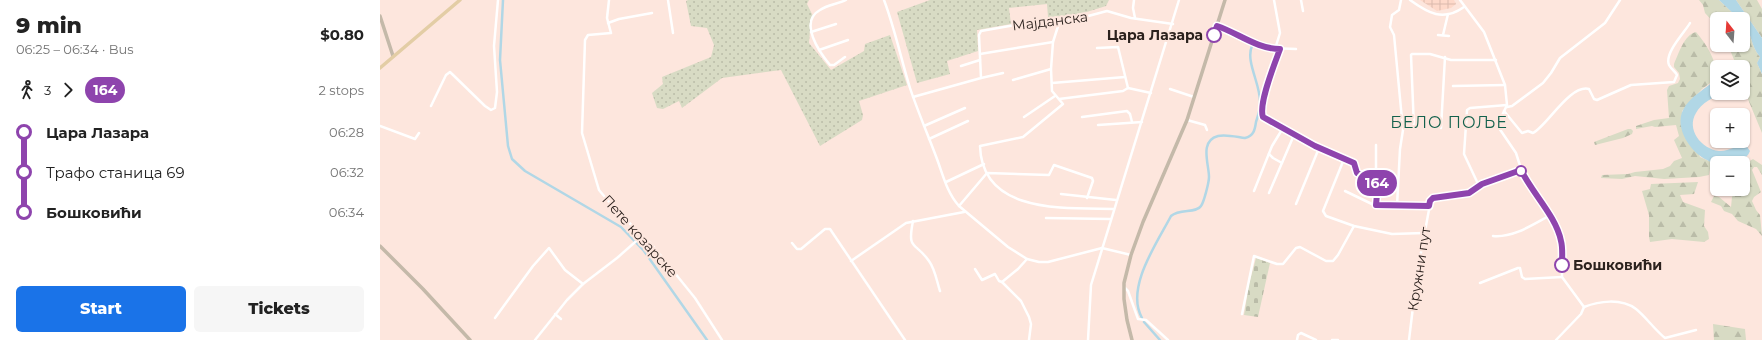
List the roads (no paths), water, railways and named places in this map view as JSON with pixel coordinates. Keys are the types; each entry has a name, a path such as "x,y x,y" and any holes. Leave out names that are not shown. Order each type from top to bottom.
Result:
{"main road":[{"path":"380,68 460,0"},
{"path":"1132,340 1124,307 1124,287 1131,255 1143,222 1187,120 1225,0"},
{"path":"380,19 393,56"},
{"path":"380,246 423,289 470,340"}],"street":[{"path":"431,106 446,75 450,72 491,110 495,108 497,92 494,46 498,0"},
{"path":"609,0 606,13 608,23 619,19 652,13"},
{"path":"668,0 674,33"},
{"path":"845,57 834,65 830,65 818,50 811,32 812,19 817,12 846,0"},
{"path":"884,0 913,97 952,198 964,212 1013,251 1027,259 1039,262 1048,262 1102,248 1131,255"},
{"path":"1134,0 1133,8 1135,18"},
{"path":"1088,340 1090,290 1113,209 1151,94 1179,0"},
{"path":"1274,0 1280,33 1275,49"},
{"path":"1301,0 1303,11"},
{"path":"1397,206 1400,149 1403,130 1394,35 1390,25 1392,15 1398,10 1401,0"},
{"path":"1410,0 1430,13 1448,14 1464,7"},
{"path":"1460,0 1481,28 1496,60 1505,85 1507,106 1498,126 1504,138 1516,154 1521,170 1542,203 1561,240 1562,277 1584,307"},
{"path":"1479,186 1464,154 1467,110 1470,108 1512,106 1543,83 1560,58 1605,23 1620,0"},
{"name":"Мајданска","path":"981,78 979,35 981,31 1032,22 1077,19 1107,11 1135,18 1173,24"},
{"path":"1443,36 1448,14"},
{"path":"1060,20 1053,42 1051,69 1052,91 1062,102 1062,105 1023,136 980,146 984,164 987,173 996,187 1018,200 1033,204 1064,207 1113,209"},
{"name":"Пете козарске","path":"608,23 610,34 588,35 585,40 582,133 601,193 653,246 695,298 722,340"},
{"path":"1504,111 1522,133 1528,131 1533,133 1561,104 1578,92 1589,89 1594,98 1597,100 1628,86 1670,82 1675,80 1677,75 1669,66 1669,59 1676,44 1690,23"},
{"path":"811,32 836,24"},
{"path":"1217,26 1234,32 1261,46 1275,49 1296,49"},
{"path":"1438,35 1449,36"},
{"path":"818,50 848,40"},
{"path":"980,54 1053,42"},
{"path":"1098,48 1118,47 1128,88"},
{"path":"1280,49 1268,83 1262,114 1266,120 1319,148 1356,164 1359,174 1376,182"},
{"path":"1414,128 1412,54 1445,57 1451,60 1496,60"},
{"path":"1441,128 1445,57"},
{"path":"961,66 980,60"},
{"path":"1013,80 1051,69"},
{"path":"913,97 1003,73"},
{"path":"1052,83 1125,77"},
{"path":"1453,86 1505,85"},
{"path":"1059,99 1123,91 1128,88 1151,94"},
{"path":"1170,89 1194,97"},
{"path":"1024,117 1055,96"},
{"path":"924,126 965,108"},
{"path":"1082,117 1127,111 1130,114 1132,122"},
{"path":"929,139 968,120"},
{"path":"1187,120 1205,125 1207,130"},
{"path":"1098,125 1142,122"},
{"path":"380,126 415,139 419,133"},
{"path":"1254,191 1269,154 1283,128"},
{"path":"1269,193 1294,135"},
{"path":"1376,145 1376,182 1378,186 1376,205"},
{"path":"1296,204 1319,148"},
{"path":"1269,154 1282,163"},
{"path":"1344,159 1323,213 1326,216 1354,226 1392,234 1424,233"},
{"path":"946,182 984,164"},
{"path":"987,173 1049,175 1053,166 1057,166 1092,178 1093,181 1087,198"},
{"path":"1346,191 1376,205 1429,206 1430,201 1433,198 1469,193 1479,186 1521,170"},
{"path":"959,206 987,173"},
{"path":"1061,194 1116,200"},
{"name":"Кружни пут","path":"1408,340 1429,206"},
{"path":"851,261 906,223 964,212"},
{"path":"1493,236 1500,237 1510,235 1549,216"},
{"path":"1046,218 1110,219"},
{"path":"913,221 910,236 911,244 930,262 940,291"},
{"path":"1242,314 1254,257 1257,256 1271,262 1283,264 1296,248 1300,247 1326,260 1333,261 1338,255 1354,226"},
{"path":"792,243 798,249 801,249 825,229 829,229 905,340"},
{"path":"535,340 555,314 583,284 613,262 642,236"},
{"path":"495,318 533,266 549,248 565,270 583,284"},
{"path":"1002,282 1018,269 1027,259"},
{"path":"1480,283 1518,268 1520,268 1522,277 1525,279 1562,277"},
{"path":"974,269 982,280 995,274 999,281 1002,282 1021,301 1031,324 1029,340"},
{"path":"1124,287 1128,291 1137,317 1140,320 1146,320 1168,340"},
{"path":"1584,307 1607,302 1626,304 1636,310 1665,338 1696,330"},
{"path":"1556,340 1582,312 1584,307"},
{"path":"555,314 561,319"},
{"path":"1297,340 1298,335 1301,333 1316,340"},
{"path":"1332,340 1338,340"}],"water":[{"path":"1719,0 1736,0 1744,12 1732,12"},
{"path":"1750,20 1762,38 1762,74 1757,63 1760,57 1750,37"},
{"path":"1710,84 1710,100 1698,109 1693,119 1694,132 1701,142 1712,149 1719,151 1732,148 1748,148 1750,151 1747,156 1710,156 1710,162 1695,152 1682,132 1681,124 1683,110 1694,97"}],"waterway":[{"path":"503,0 500,60 508,146 512,159 525,171 621,227 644,251 707,340"},
{"path":"1142,318 1138,306 1137,293 1145,266 1171,216 1179,212 1195,210 1201,206 1209,180 1206,154 1209,143 1212,139 1221,135 1245,138 1250,136 1254,130 1259,110 1260,96 1250,59 1252,46"},
{"path":"1144,322 1160,340"}],"place":[{"name":"Цара Лазара","path":"1214,35"},
{"name":"Бошковићи","path":"1562,265"}],"district":[{"name":"БЕЛО ПОЉЕ","path":"1449,122"}]}
